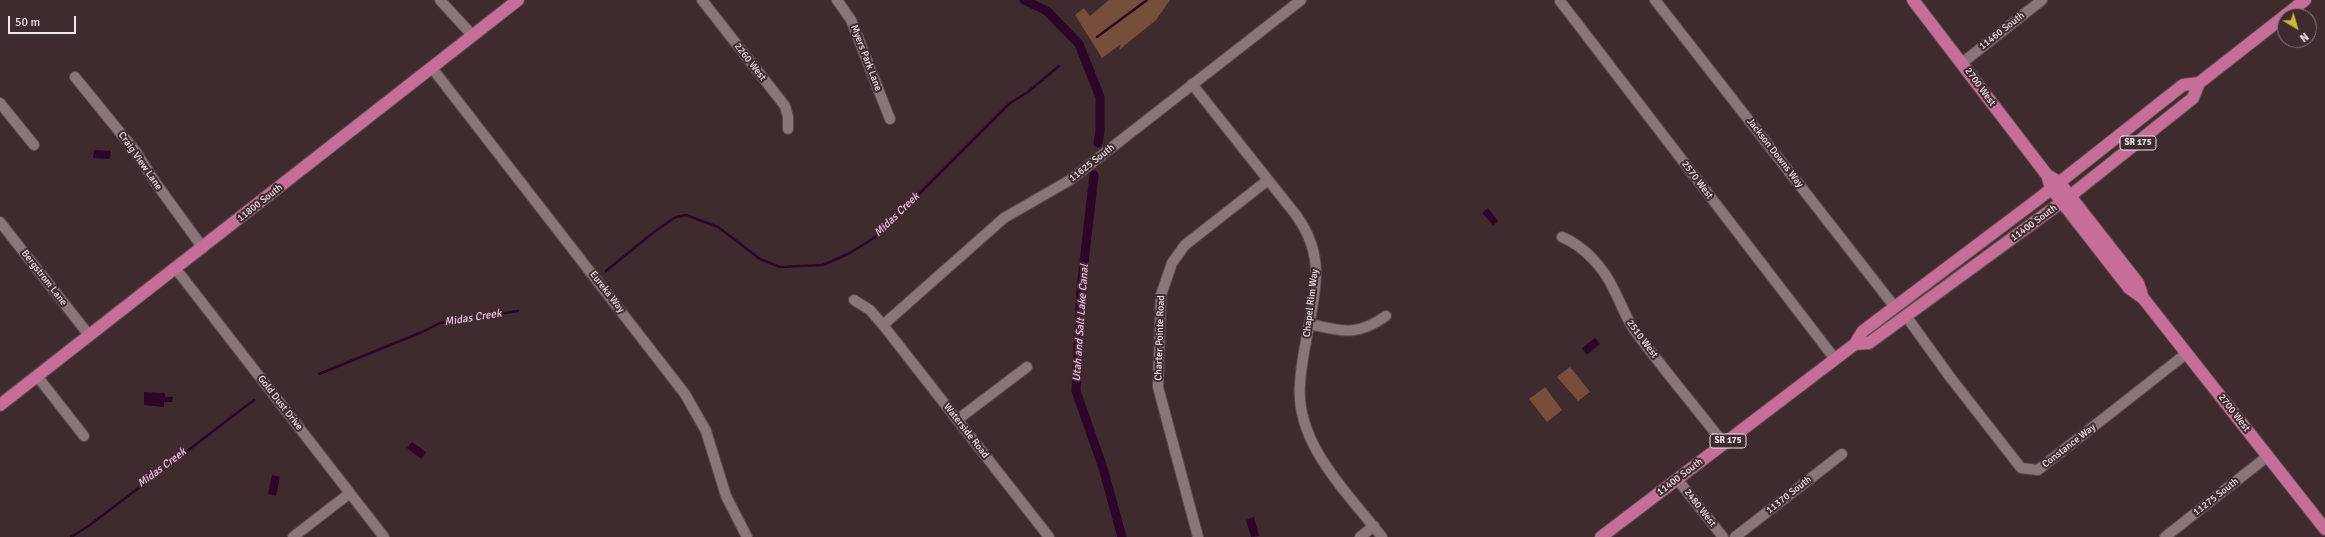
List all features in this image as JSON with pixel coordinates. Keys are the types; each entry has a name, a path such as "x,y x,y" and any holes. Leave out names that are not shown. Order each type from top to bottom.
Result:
{"main road":[{"name":"11800 South","path":"1,401 37,376 176,269 518,0"},
{"name":"2700 West","path":"1913,0 2066,199 2138,283 2143,298 2325,529"},
{"name":"11400 South","path":"1855,344 1869,343 2066,199 2193,98 2199,83 2305,0"},
{"name":"11400 South","path":"1601,537 1855,344 1863,331 1894,306 2055,185 2183,85 2199,83"}],"street":[{"path":"440,0 473,36"},
{"name":"2260 West","path":"702,0 785,106 788,117 788,129"},
{"name":"Myers Park Lane","path":"837,0 851,20 890,119"},
{"name":"11625 South","path":"883,325 1004,218 1017,209 1061,187 1301,0"},
{"name":"Jackson Downs Way","path":"1655,0 1894,306"},
{"name":"11460 South","path":"1962,63 2042,0"},
{"name":"2570 West","path":"1560,1 1835,359"},
{"name":"Eureka Way","path":"432,68 685,394 706,431 726,496 747,537"},
{"name":"Craig View Lane","path":"75,77 136,152 154,182 203,248"},
{"name":"Chapel Rim Way","path":"1192,84 1301,223 1313,247 1316,273 1300,382 1300,403 1304,424 1311,442 1322,459 1382,537"},
{"path":"0,103 34,146"},
{"name":"Charter Pointe Road","path":"1198,537 1158,387 1161,295 1172,263 1185,245 1268,180"},
{"name":"Bergstrom Lane","path":"0,222 89,335"},
{"name":"2510 West","path":"1562,237 1574,242 1584,250 1603,272 1634,329 1724,444"},
{"name":"Gold Dust Drive","path":"176,269 384,537"},
{"name":"Waterside Road","path":"854,300 870,310 883,325 1049,537"},
{"path":"1309,324 1347,332 1358,332 1369,328 1386,316"},
{"name":"Constance Way","path":"1906,316 1950,377 2021,468 2038,470 2187,353"},
{"path":"957,420 1027,367"},
{"path":"37,376 84,436"},
{"name":"11370 South","path":"1735,537 1842,454"},
{"name":"11275 South","path":"2165,537 2268,456"},
{"name":"2480 West","path":"1677,479 1723,537"},
{"path":"293,537 350,493"},
{"path":"1360,537 1374,526"}],"shaded area":[{"path":"1109,0 1170,0 1156,20 1119,50 1121,44 1102,58 1075,15 1084,8 1090,16"},
{"path":"94,150 111,151 110,159 93,158"},
{"path":"1488,208 1498,221 1493,225 1482,213"},
{"path":"1595,338 1600,344 1587,355 1582,348"},
{"path":"1570,367 1590,392 1578,401 1557,377"},
{"path":"1545,387 1562,410 1547,422 1529,399"},
{"path":"144,392 165,393 165,397 173,397 172,402 164,402 164,407 144,405"},
{"path":"412,442 426,452 421,459 407,448"},
{"path":"272,475 280,477 276,496 268,494"},
{"path":"1254,517 1259,536 1251,537 1246,520"}],"waterway":[{"name":"Utah and Salt Lake Canal","path":"1024,0 1047,11 1079,44 1100,97 1100,131 1098,143"},
{"name":"Midas Creek","path":"1097,37 1147,0"},
{"name":"Midas Creek","path":"606,271 654,232 676,217 686,215 718,227 760,259 780,267 823,265 850,253 877,236 1010,103 1028,92 1059,66"},
{"name":"Utah and Salt Lake Canal","path":"1094,175 1081,289 1076,391 1103,468 1122,537"},
{"name":"Midas Creek","path":"319,374 422,332 440,323 518,311"},
{"name":"Midas Creek","path":"71,537 90,525 254,400"}]}
